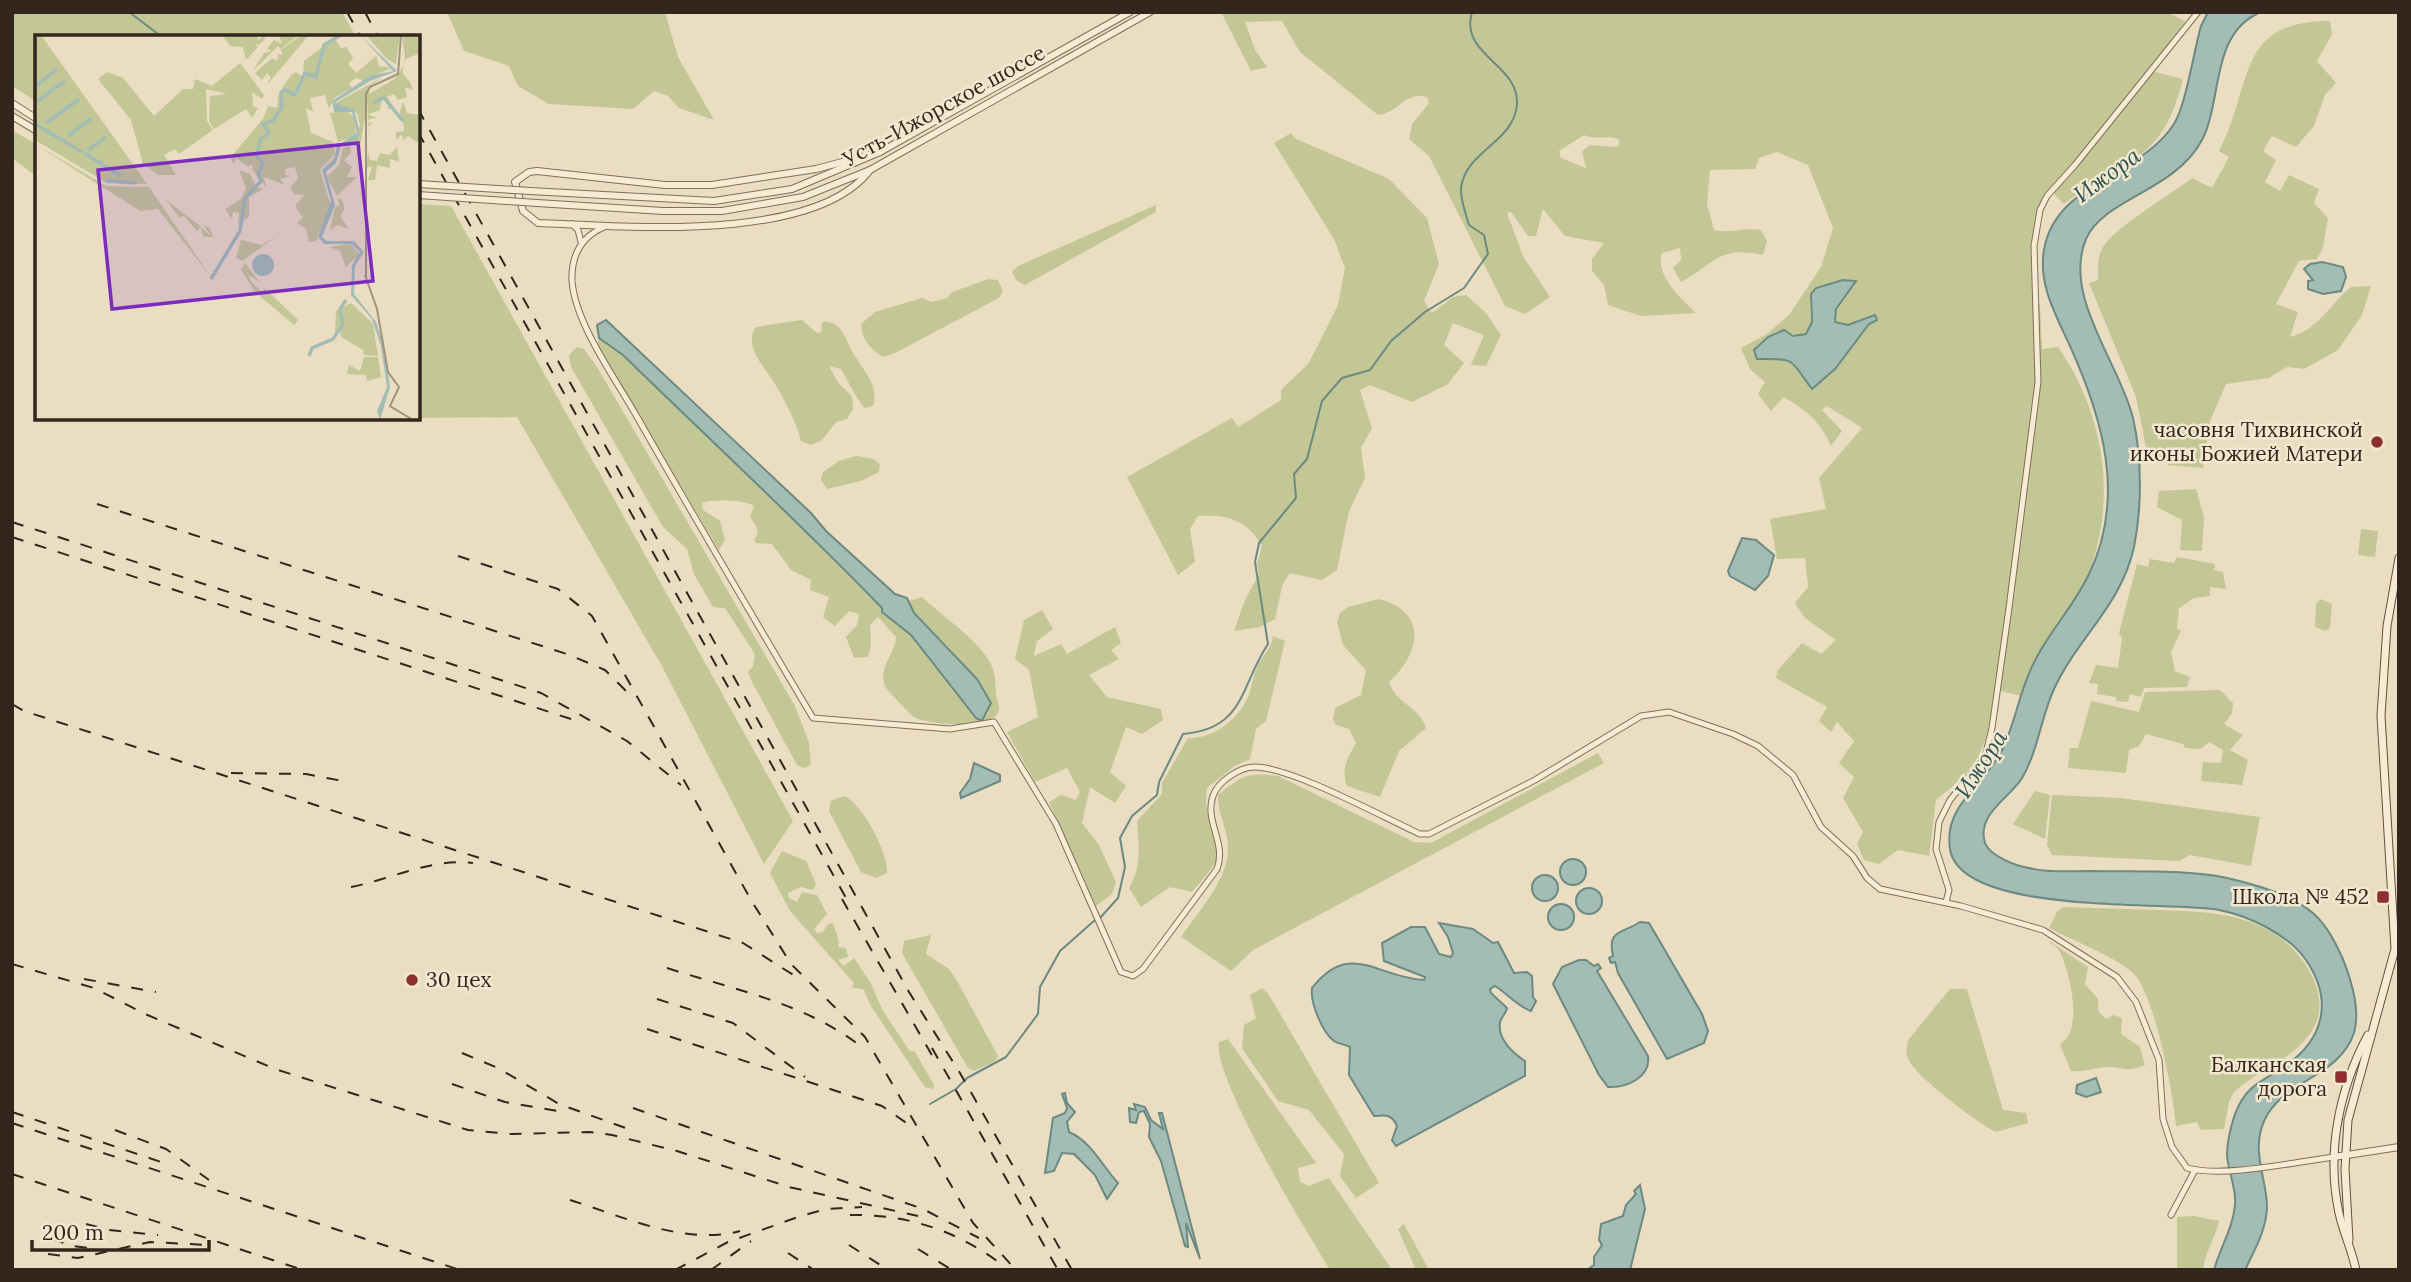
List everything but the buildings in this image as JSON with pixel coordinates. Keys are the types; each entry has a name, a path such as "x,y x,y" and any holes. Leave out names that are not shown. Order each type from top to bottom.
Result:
{"main road":[{"path":"2349,1240 2345,1156 2352,1098 2397,949 2381,716 2386,639 2399,558"},
{"path":"2356,1270 2338,1210 2334,1157 2344,1094 2361,1049 2375,1022"}],"street":[{"name":"Усть-Ижорское шоссе","path":"420,184 671,201 741,199 792,189 819,180 880,152 1130,12"},
{"name":"Усть-Ижорское шоссе","path":"420,195 663,211 754,208 803,197 870,170 1150,12"},
{"path":"1947,902 1949,890 1936,849 1939,822 1950,800 1985,757 1992,728 2009,608 2038,382 2034,246 2040,210 2047,195 2076,165 2198,12"},
{"path":"12,103 35,118"},
{"path":"12,116 35,130"},
{"path":"870,170 861,182 822,202 758,222 707,227 572,224 531,220 523,211 515,182 517,178 537,171 665,185 712,185 816,169 880,152"},
{"path":"572,224 578,230 581,242"},
{"path":"607,225 590,233 581,242 573,266 575,299 593,340 813,718 950,729 994,722 1056,824 1121,972 1133,976 1143,969 1217,869 1222,856 1210,809 1214,793 1239,770 1255,767 1293,776 1420,834 1429,834 1535,780 1641,716 1663,711 1733,734 1777,760 1802,788 1821,827 1853,856 1867,878 1880,889 1947,902 2043,930 2117,976 2127,988 2159,1060 2162,1086 2160,1106 2172,1147 2181,1163 2195,1170 2228,1170 2399,1147"},
{"path":"2171,1215 2195,1170"}],"green space":[{"path":"12,12 342,12 355,35 35,35 35,101 12,86"},
{"path":"447,12 665,12 678,57 714,120 679,108 668,96 654,91 633,109 549,104 518,86 509,66 464,51"},
{"path":"1221,12 2167,12 2185,21 2151,71 2183,79 2164,128 2152,144 2123,167 2064,204 2052,192 2037,212 2033,239 2033,275 2040,306 2042,349 2058,347 2075,374 2088,403 2102,465 2104,497 2101,529 2081,590 2034,661 2021,696 1994,689 1989,726 1980,753 1964,775 1936,800 1929,856 1898,850 1879,864 1864,860 1857,844 1863,832 1843,798 1854,777 1839,763 1854,741 1837,722 1831,732 1819,721 1827,707 1776,678 1778,670 1802,643 1821,654 1836,640 1805,618 1795,603 1808,587 1805,558 1777,559 1770,519 1826,509 1819,478 1862,428 1827,406 1822,410 1842,431 1831,446 1812,417 1784,397 1771,411 1758,394 1765,382 1750,369 1741,348 1767,334 1789,315 1821,267 1833,228 1808,165 1777,152 1759,158 1755,169 1710,170 1707,204 1714,230 1761,230 1767,241 1763,255 1737,252 1727,254 1681,282 1673,268 1681,260 1680,248 1662,253 1662,270 1666,278 1696,313 1641,316 1608,305 1604,285 1592,271 1592,259 1604,243 1565,236 1543,209 1536,236 1528,236 1511,212 1507,213 1523,256 1550,297 1525,314 1505,306 1429,156 1409,139 1412,124 1429,103 1427,97 1413,97 1378,115 1300,52 1282,21 1245,22 1255,50 1267,67 1251,71","holes":["1584,135 1615,138 1619,140 1619,144 1617,147 1590,145 1582,151 1586,168 1561,158 1559,151","1843,280 1856,281 1836,309 1835,322 1849,325 1875,316 1876,320 1869,324 1835,369 1812,389 1797,369 1787,361 1763,359 1786,331 1799,337 1811,329 1810,301 1816,288"]},
{"path":"2330,21 2332,34 2317,61 2336,83 2325,95 2314,126 2296,147 2272,136 2263,151 2276,160 2265,182 2280,191 2289,175 2319,189 2314,203 2328,218 2323,248 2317,259 2299,261 2276,304 2298,312 2290,337 2316,323 2351,287 2371,286 2362,315 2338,350 2304,369 2287,367 2269,378 2226,384 2210,421 2203,468 2168,465 2164,458 2148,457 2136,397 2089,283 2098,280 2101,251 2119,230 2192,178 2212,188 2229,157 2219,151 2230,127 2244,81 2262,45 2277,32 2299,24"},
{"path":"12,130 35,144 35,175 12,158"},
{"path":"1291,133 1296,139 1389,179 1427,218 1439,264 1424,301 1432,313 1453,297 1466,295 1486,313 1501,335 1486,366 1471,365 1484,335 1453,323 1444,345 1464,363 1448,384 1412,402 1370,385 1360,390 1372,428 1361,448 1365,478 1349,511 1337,570 1322,580 1290,573 1282,586 1275,619 1260,627 1234,631 1245,600 1259,574 1257,564 1262,546 1256,537 1236,520 1219,516 1198,516 1190,529 1195,562 1178,575 1127,477 1232,418 1238,427 1281,400 1281,390 1308,364 1338,305 1345,268 1334,239 1274,143"},
{"path":"420,204 451,206 793,821 764,864 663,668 517,417 420,418"},
{"path":"1156,205 1156,212 1025,285 1017,281 1012,272 1018,266"},
{"path":"988,279 998,280 1003,291 999,298 895,353 884,357 865,339 861,324 875,312 922,298 932,302 947,298 952,292"},
{"path":"802,320 817,333 821,332 822,322 838,327 872,383 874,391 873,406 865,408 841,369 829,366 839,384 852,396 853,409 847,419 836,422 822,440 811,445 801,441 777,387 756,356 752,341 756,327"},
{"path":"599,338 623,355 851,576 883,608 882,612 911,635 974,715 988,715 989,700 914,613 908,601 922,597 974,642 988,659 994,672 999,708 995,717 974,724 946,724 914,717 886,688 883,679 896,637 878,617 870,625 871,645 868,657 854,658 846,637 857,625 859,614 849,611 835,626 823,617 829,597 810,590 811,580 791,570 772,544 756,543 754,540 758,530 750,517 754,506 728,501 702,503 703,510 720,521 725,540 719,550 597,346"},
{"path":"577,347 584,349 597,367 795,706 809,743 811,765 804,768 797,765 748,672 753,666 755,654 725,608 713,607 694,574 687,549 663,527 571,367 569,355"},
{"path":"856,456 874,459 880,465 879,472 861,481 827,489 821,480 823,472 839,461"},
{"path":"2196,489 2204,517 2202,551 2180,550 2182,520 2157,507 2159,491"},
{"path":"2361,529 2378,531 2375,557 2358,555"},
{"path":"2177,557 2215,564 2214,570 2223,572 2226,589 2210,587 2210,596 2194,598 2179,608 2177,628 2181,631 2171,652 2175,671 2190,677 2187,687 2144,688 2141,697 2130,694 2128,702 2097,694 2098,684 2089,683 2096,665 2118,668 2122,638 2119,633 2137,564 2148,567 2150,559 2174,563"},
{"path":"1379,599 1395,605 1406,614 1412,624 1413,647 1400,671 1389,682 1396,695 1418,715 1426,728 1399,751 1380,797 1347,786 1345,769 1356,743 1349,729 1336,725 1333,719 1335,708 1361,695 1366,670 1343,645 1337,622 1340,613 1348,607"},
{"path":"2320,599 2332,604 2330,628 2325,631 2315,627 2316,604"},
{"path":"1042,610 1053,629 1037,641 1034,656 1061,644 1067,654 1115,627 1121,643 1111,650 1119,659 1089,675 1107,697 1161,709 1163,720 1142,734 1126,727 1110,772 1126,786 1115,803 1090,787 1082,823 1099,845 1116,882 1112,894 1096,906 1049,802 1061,795 1076,800 1080,792 1067,768 1035,782 1007,732 1038,717 1029,670 1015,659 1024,620"},
{"path":"1273,636 1285,641 1266,721 1256,729 1250,759 1235,766 1207,788 1207,807 1217,846 1214,864 1192,892 1170,887 1141,907 1129,888 1138,864 1137,821 1162,794 1162,783 1188,738 1215,732 1231,720 1244,705 1256,669"},
{"path":"2220,690 2233,703 2232,713 2224,724 2243,735 2230,750 2248,760 2242,785 2201,781 2203,762 2221,763 2223,750 2209,742 2201,749 2185,748 2183,744 2146,734 2139,746 2129,750 2126,773 2068,768 2070,748 2078,748 2091,701 2139,712 2145,692"},
{"path":"1598,753 1604,763 1253,950 1231,971 1181,937 1218,884 1227,861 1228,842 1218,795 1245,777 1278,776 1414,842 1431,843"},
{"path":"2035,791 2050,795 2045,839 2013,824"},
{"path":"2052,795 2121,798 2260,817 2251,866 2190,855 2179,861 2052,855 2047,845"},
{"path":"844,796 859,809 873,830 887,873 876,878 861,872 829,811 831,801"},
{"path":"782,851 806,861 816,884 813,890 800,887 788,893 789,898 797,902 802,892 817,895 827,914 814,929 817,933 823,932 828,924 833,923 839,941 838,947 846,948 848,957 838,960 844,966 854,958 870,982 883,1011 909,1050 915,1052 934,1085 933,1089 925,1087 871,1006 863,989 852,988 854,983 790,911 770,873"},
{"path":"2063,907 2204,912 2246,920 2264,928 2282,939 2311,974 2319,999 2319,1013 2315,1025 2308,1037 2289,1055 2234,1092 2229,1102 2224,1129 2201,1130 2197,1122 2176,1126 2155,1020 2140,982 2131,971 2112,959 2049,928 2057,912"},
{"path":"931,935 926,954 949,969 998,1056 995,1061 974,1071 968,1068 902,953 904,941"},
{"path":"2049,941 2088,967 2085,984 2098,999 2098,1011 2106,1019 2114,1015 2122,1018 2121,1034 2140,1047 2145,1065 2128,1069 2106,1067 2071,1071 2060,1044 2072,1027 2071,987 2060,952"},
{"path":"1262,988 1269,995 1379,1183 1356,1198 1340,1176 1344,1154 1309,1110 1278,1101 1242,1048 1244,1025 1256,1018 1250,995"},
{"path":"1950,989 1967,989 2003,1110 2026,1113 2028,1123 1996,1132 1939,1091 1909,1061 1909,1039"},
{"path":"1228,1039 1316,1163 1298,1168 1300,1182 1309,1186 1329,1178 1392,1270 1330,1270 1263,1155 1230,1086 1221,1060 1219,1042"},
{"path":"2194,1216 2219,1221 2217,1228 2203,1270 2177,1270 2177,1217"},
{"path":"1404,1224 1429,1270 1416,1270 1398,1229"}],"water":[{"path":"2208,12 2261,12 2245,22 2233,35 2225,51 2208,124 2202,140 2190,157 2175,171 2095,225 2086,239 2081,261 2081,283 2087,306 2126,397 2136,433 2140,482 2134,547 2119,587 2054,689 2032,757 2022,778 1990,815 1985,823 1984,833 1985,843 1992,852 2004,860 2036,870 2176,872 2249,883 2273,891 2305,907 2319,919 2330,934 2342,957 2354,994 2354,1033 2347,1048 2336,1060 2284,1096 2272,1107 2264,1121 2260,1132 2259,1153 2267,1205 2265,1222 2245,1270 2214,1270 2232,1222 2235,1205 2227,1155 2230,1134 2235,1114 2249,1091 2296,1057 2315,1033 2322,1005 2315,975 2306,960 2278,934 2243,917 2219,910 2070,901 2026,895 1989,886 1962,870 1950,849 1953,819 2003,748 2034,662 2089,574 2100,545 2106,517 2106,459 2100,430 2082,374 2046,288 2044,250 2051,227 2064,209 2081,194 2141,156 2159,142 2174,124 2186,91 2201,26"},
{"path":"2322,262 2343,267 2346,277 2341,291 2323,294 2308,289 2308,281 2313,280 2304,269 2310,264"},
{"path":"1843,280 1856,281 1836,309 1835,322 1848,325 1875,315 1877,320 1869,324 1835,369 1812,389 1790,362 1757,359 1754,350 1768,337 1784,330 1793,336 1806,334 1812,322 1811,294 1816,288"},
{"path":"606,320 811,513 826,531 895,594 907,598 914,613 977,679 991,703 982,721 976,718 911,635 882,612 882,608 819,544 623,355 599,338 597,325"},
{"path":"1742,538 1756,540 1774,555 1768,576 1755,590 1730,576 1728,571"},
{"path":"974,763 1000,775 1000,781 961,798 960,793 970,779"},
{"path":"1573,859 1582,863 1586,872 1582,881 1573,885 1564,881 1560,872 1564,863"},
{"path":"1545,875 1554,879 1558,888 1554,897 1545,901 1536,897 1532,888 1536,879"},
{"path":"1589,888 1598,892 1602,901 1598,910 1589,914 1580,910 1576,901 1580,892"},
{"path":"1561,904 1570,908 1574,917 1570,926 1561,930 1552,926 1548,917 1552,908"},
{"path":"1640,922 1649,923 1702,1014 1708,1031 1704,1043 1667,1059 1618,973 1615,962 1611,963 1609,958 1613,956 1614,937"},
{"path":"1439,923 1473,929 1493,943 1498,942 1514,973 1527,972 1532,976 1533,997 1536,1001 1531,1011 1495,986 1490,989 1507,1008 1500,1021 1501,1035 1511,1050 1525,1061 1525,1076 1396,1146 1392,1140 1397,1126 1395,1122 1388,1116 1374,1116 1349,1075 1350,1047 1334,1041 1325,1031 1315,1009 1312,988 1326,974 1339,966 1352,963 1424,980 1425,977 1384,961 1382,943 1411,927 1425,927 1439,954 1451,957 1453,953 1448,937"},
{"path":"1586,960 1594,966 1598,964 1601,968 1597,971 1648,1056 1646,1070 1642,1075 1623,1086 1608,1087 1599,1075 1553,984 1562,967"},
{"path":"2096,1078 2101,1092 2086,1097 2076,1093 2077,1085"},
{"path":"1065,1093 1067,1103 1075,1112 1067,1122 1069,1132 1090,1148 1118,1183 1107,1199 1095,1175 1074,1154 1062,1153 1054,1171 1045,1173 1053,1118 1065,1113 1067,1108 1062,1094"},
{"path":"1134,1104 1145,1107 1151,1120 1163,1129 1159,1113 1162,1113 1200,1259 1186,1223 1188,1247 1185,1246 1161,1161 1149,1137 1150,1124 1144,1111 1139,1112 1136,1123 1130,1122 1129,1108 1136,1110"},
{"path":"1640,1185 1645,1209 1630,1270 1587,1270 1594,1265 1594,1257 1602,1245 1599,1240 1601,1224 1623,1216 1626,1205"}],"waterway":[{"path":"129,12 159,35"},
{"path":"1100,918 1118,898 1125,867 1120,838 1132,816 1157,795 1159,782 1183,734 1218,724 1230,714 1268,644 1255,562 1259,543 1296,498 1294,474 1307,459 1322,401 1342,378 1370,370 1391,341 1425,312 1464,288 1488,254 1484,235 1469,225 1461,188 1471,164 1508,128 1517,104 1515,90 1509,79 1474,39 1470,27 1472,12"},
{"path":"930,1104 956,1089 967,1078 1006,1057 1038,1014 1040,987 1060,951 1095,920"}],"railway":[{"path":"347,12 360,35"},
{"path":"365,12 377,35"},
{"path":"420,113 909,992 960,1073 1072,1270"},
{"path":"420,136 850,905"},
{"path":"97,504 567,654 605,670 626,691"},
{"path":"12,522 541,693 627,741 681,785"},
{"path":"12,537 574,720"},
{"path":"458,556 558,589 592,616 751,900 791,964 865,1037 973,1223 1016,1270"},
{"path":"12,704 24,711 743,943 795,976"},
{"path":"231,773 306,774 343,781"},
{"path":"351,887 427,866 473,863"},
{"path":"842,899 933,1057"},
{"path":"12,964 94,988 145,1014 275,1069 468,1130 511,1134 590,1132 612,1135 677,1151 789,1187 918,1216"},
{"path":"667,968 794,1009 818,1020 863,1048"},
{"path":"84,979 156,992"},
{"path":"657,999 733,1023 805,1077"},
{"path":"647,1029 882,1106 915,1129"},
{"path":"932,1048 1058,1270"},
{"path":"462,1053 498,1068 559,1104 634,1131"},
{"path":"452,1084 505,1102 564,1112"},
{"path":"633,1108 923,1209 979,1238"},
{"path":"12,1112 164,1163"},
{"path":"12,1123 460,1270"},
{"path":"115,1130 166,1149 209,1180"},
{"path":"12,1174 303,1270"},
{"path":"570,1200 675,1232 719,1235 740,1231"},
{"path":"675,1270 728,1242 798,1217 826,1209 862,1207"},
{"path":"850,1215 890,1217 927,1226 963,1240 997,1261"},
{"path":"86,1224 109,1230 158,1235"},
{"path":"52,1239 73,1246 96,1249"},
{"path":"711,1270 751,1241"},
{"path":"48,1254 78,1258 150,1242 208,1245"},
{"path":"849,1245 888,1270"},
{"path":"918,1249 952,1270"},
{"path":"788,1253 814,1270"}],"place":[{"name":"часовня Тихвинской иконы Божией Матери","path":"2377,442"},
{"name":"Школа № 452","path":"2383,897"},
{"name":"30 цех","path":"412,980"},
{"name":"Балканская дорога","path":"2341,1077"}],"water label":[{"name":"Ижора","path":"2107,175"},
{"name":"Ижора","path":"1981,764"}]}
